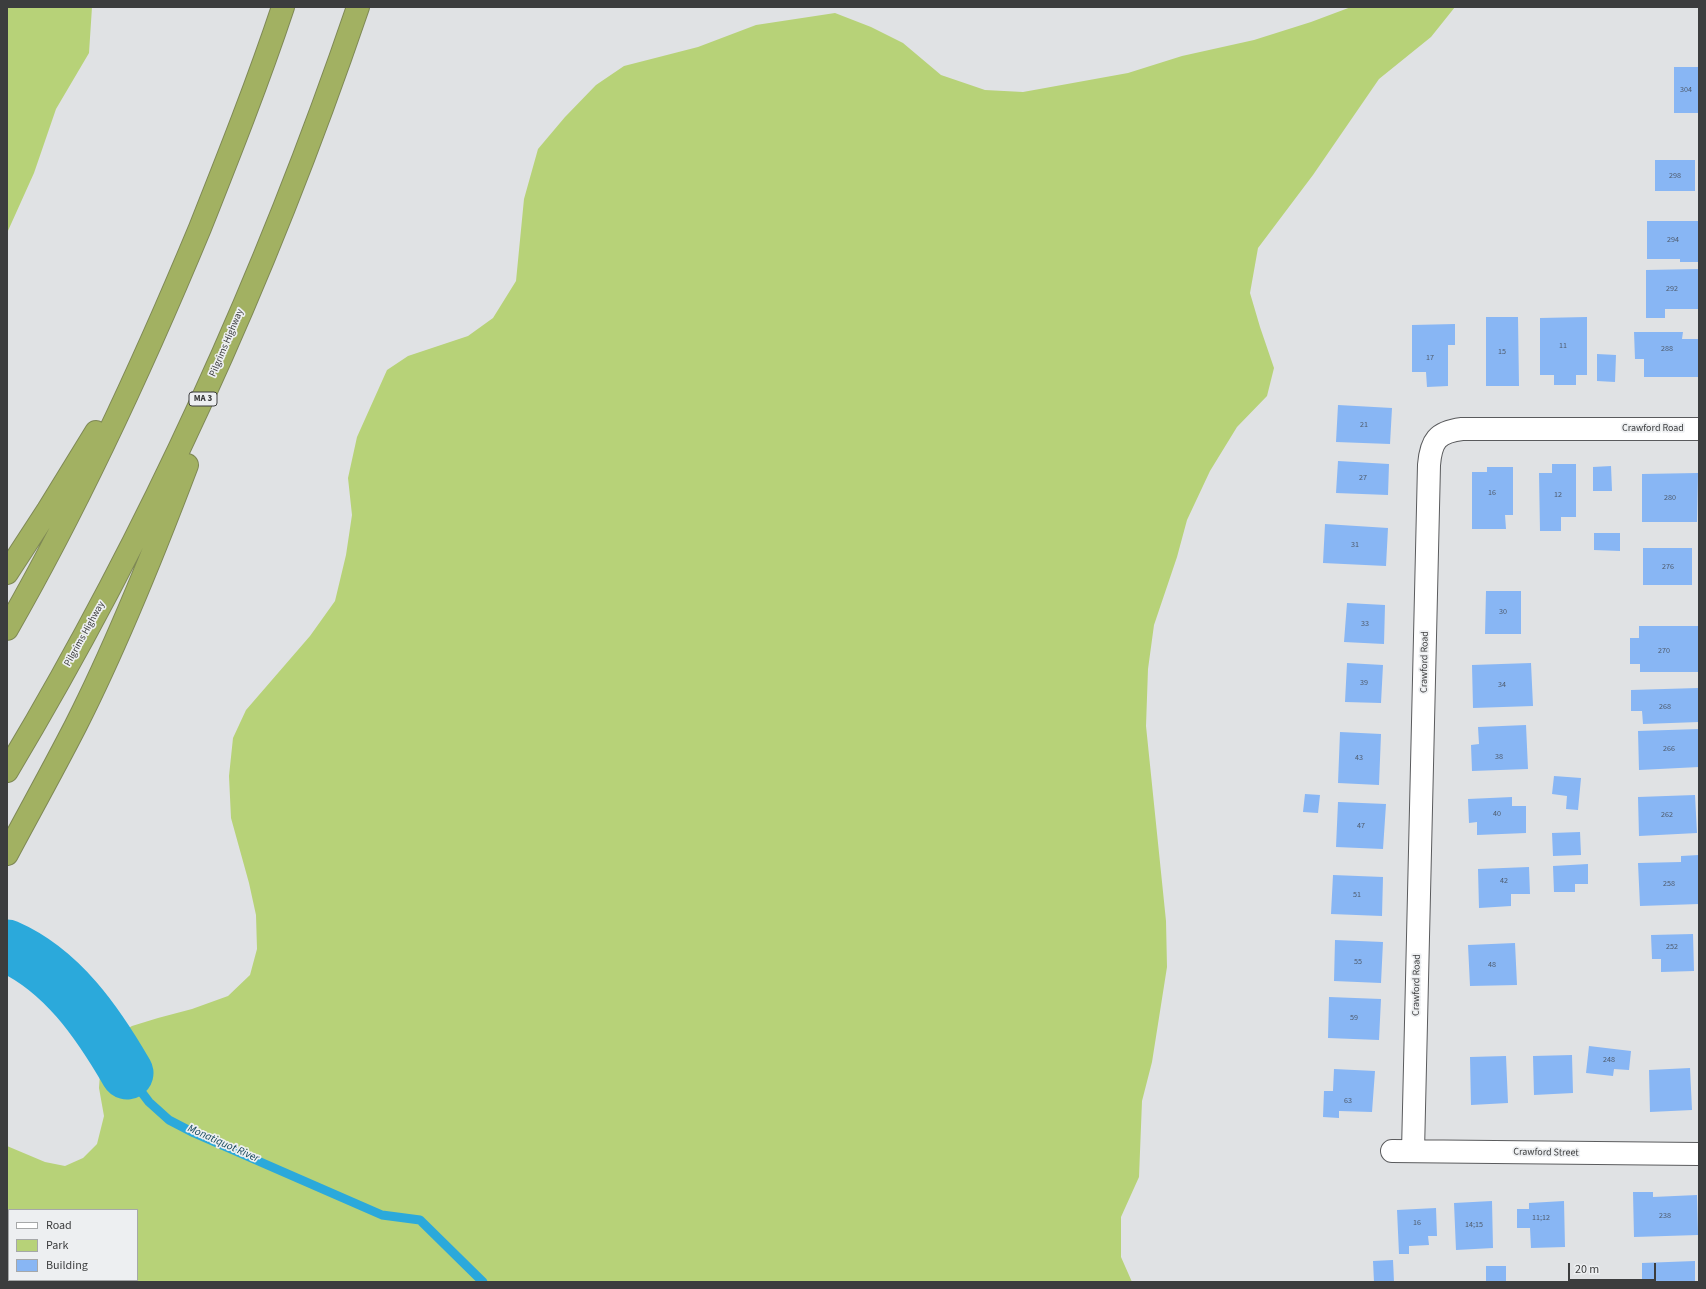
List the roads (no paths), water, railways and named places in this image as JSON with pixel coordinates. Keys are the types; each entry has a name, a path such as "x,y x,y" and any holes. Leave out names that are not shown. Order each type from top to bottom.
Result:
{"highway":[{"path":"7,629 91,470 138,374 180,276 246,113 283,7"},
{"name":"Pilgrims Highway","path":"7,771 73,656 148,515 196,415 260,267 301,167 358,7"},
{"path":"7,854 76,724 142,578 167,517 260,267"},
{"path":"7,573 48,510 104,418 180,276"}],"street":[{"name":"Crawford Road","path":"1403,1151 1429,465 1432,446 1436,439 1442,434 1452,430 1462,429 1699,429"},
{"name":"Crawford Street","path":"1403,1151 1699,1154"}],"waterway":[{"name":"Monatiquot River","path":"7,946 27,956 45,969 77,1000 104,1035 127,1073"},
{"name":"Monatiquot River","path":"127,1073 149,1102 169,1120 194,1133 382,1215 420,1220 483,1282"}]}
